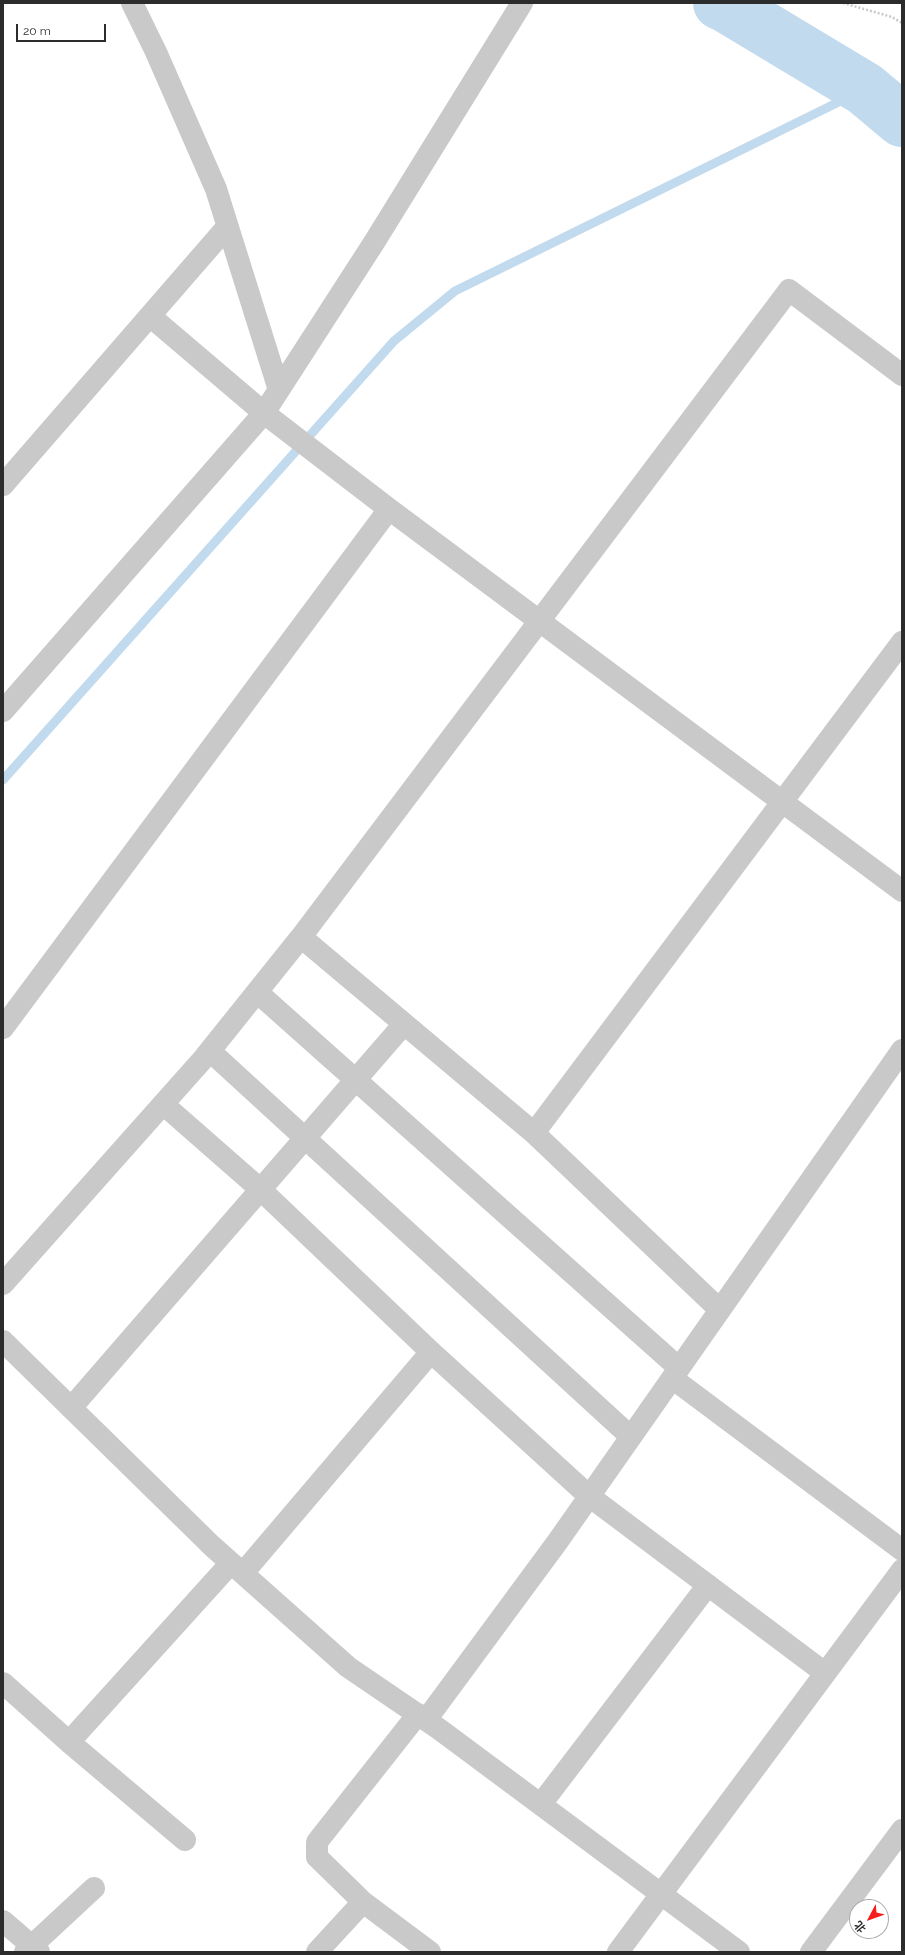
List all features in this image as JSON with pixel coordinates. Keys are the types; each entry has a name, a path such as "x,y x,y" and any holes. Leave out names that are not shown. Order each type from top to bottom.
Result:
{"street":[{"path":"132,3 156,52 216,189 279,390"},
{"path":"3,711 270,417 279,390 375,241 517,11"},
{"path":"3,485 227,227"},
{"path":"3,1284 210,1052 301,937 789,290 902,375"},
{"path":"150,316 270,417 389,509 902,891"},
{"path":"3,1028 389,509"},
{"path":"534,1134 902,642"},
{"path":"301,937 534,1134 720,1310"},
{"path":"257,992 675,1373 902,1550"},
{"path":"71,1408 404,1024"},
{"path":"430,1952 363,1902 317,1857 317,1842 422,1717 590,1496 902,1050"},
{"path":"210,1052 631,1437"},
{"path":"163,1104 260,1189 431,1352 590,1496 825,1673"},
{"path":"3,1341 237,1568 348,1667 422,1717 739,1952"},
{"path":"69,1742 237,1568 431,1352"},
{"path":"618,1952 902,1570"},
{"path":"541,1804 708,1585"},
{"path":"3,1683 69,1742 185,1840"},
{"path":"811,1952 902,1830"},
{"path":"3,1921 32,1950 94,1888"},
{"path":"317,1952 363,1902"}],"path":[{"path":"843,3 892,17 902,23"}],"waterway":[{"path":"720,3 865,89 902,120"},
{"path":"3,780 394,341 455,291 865,89"}]}
